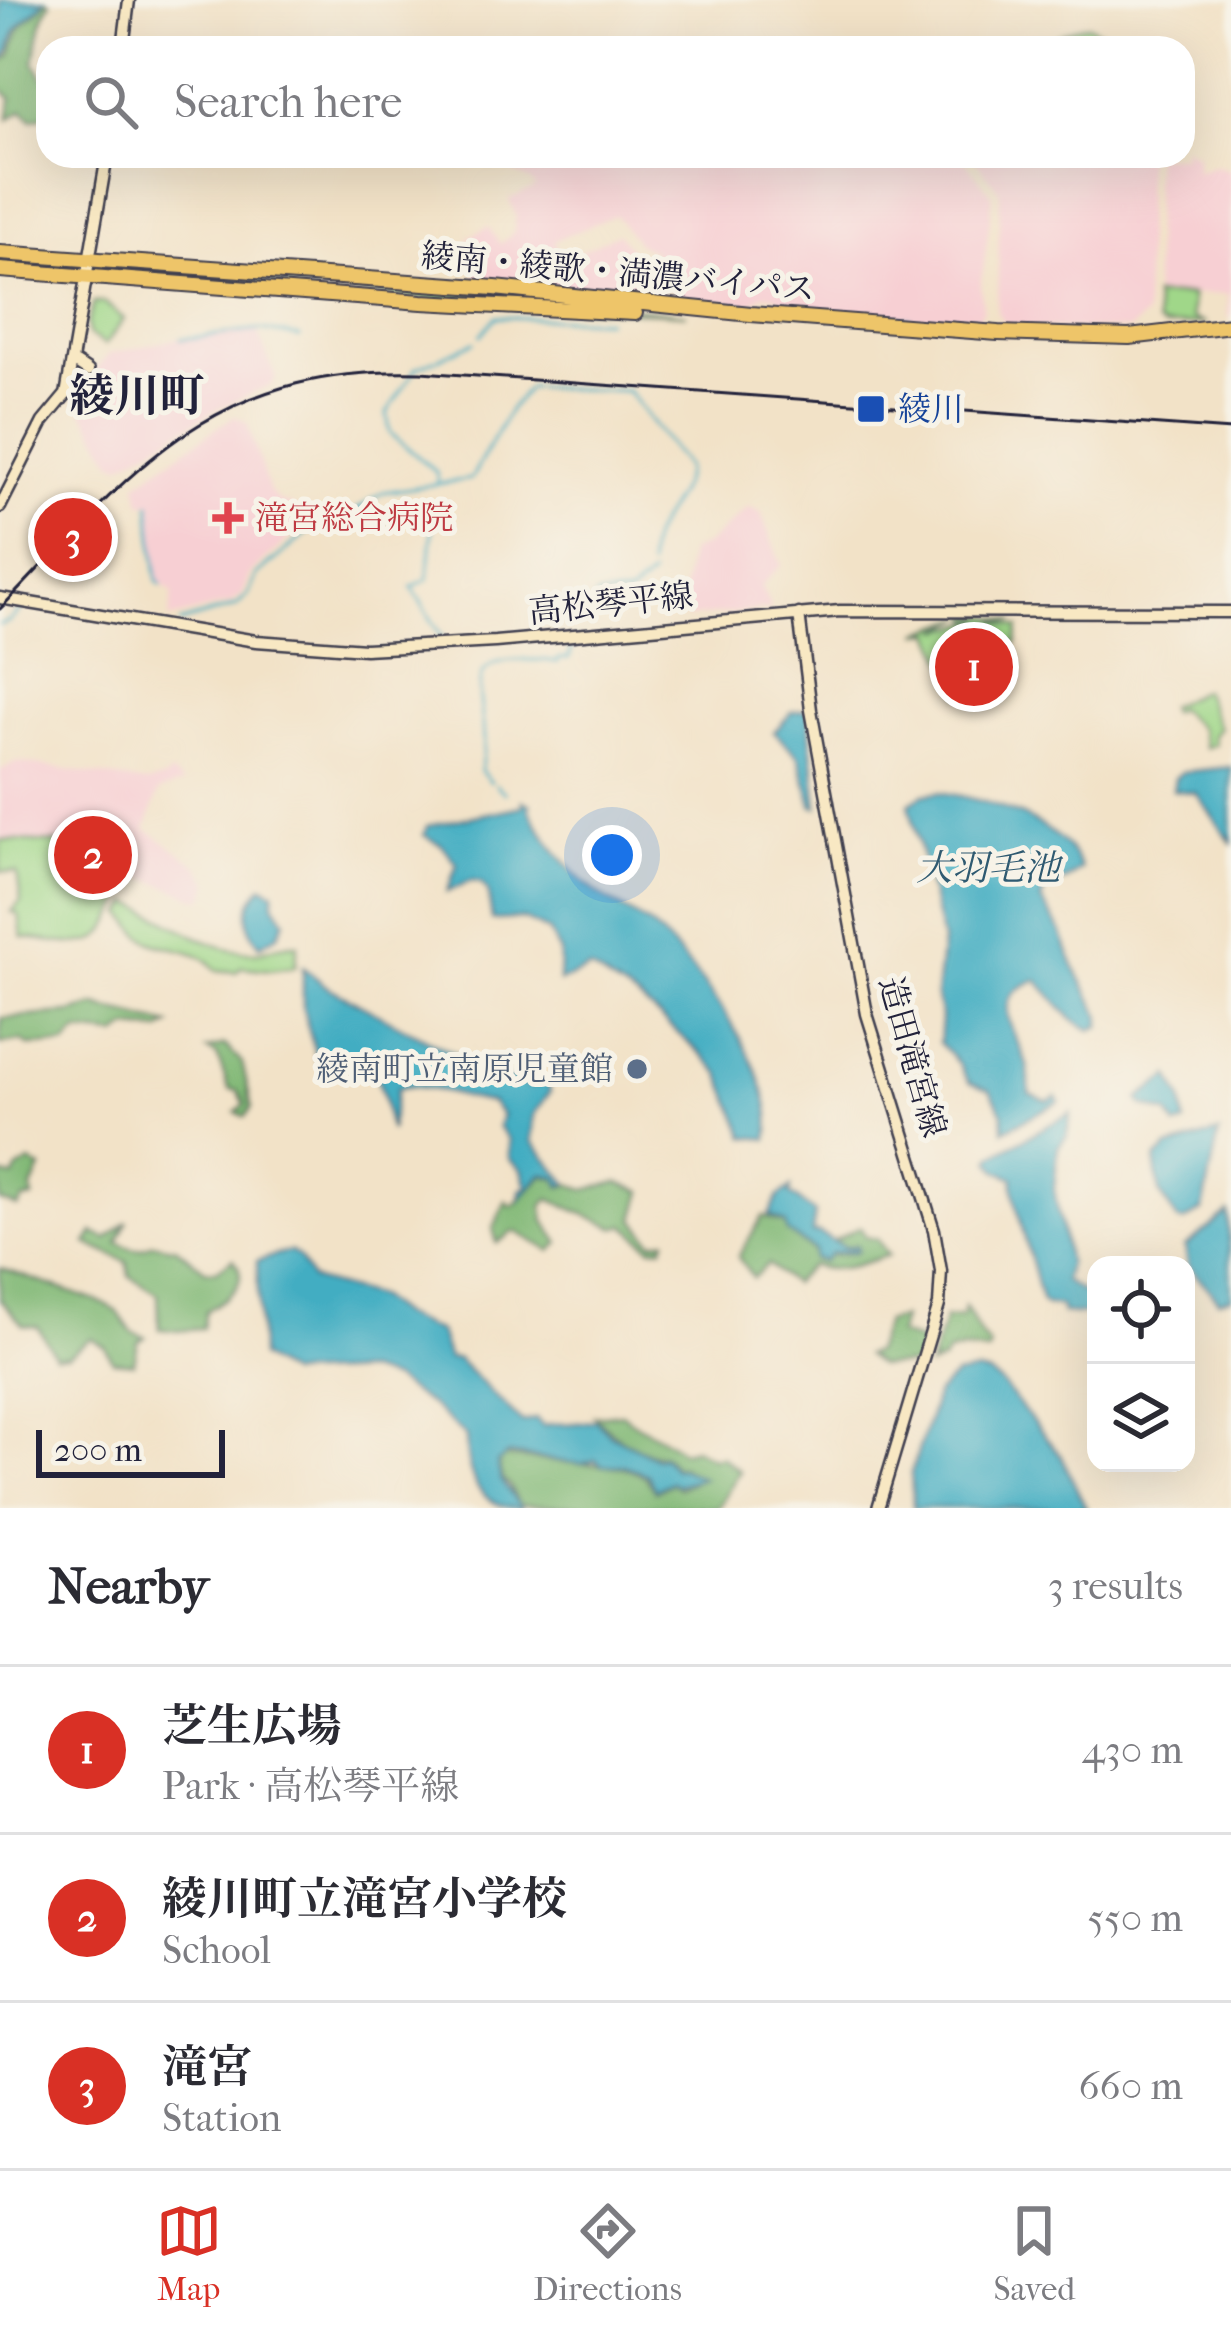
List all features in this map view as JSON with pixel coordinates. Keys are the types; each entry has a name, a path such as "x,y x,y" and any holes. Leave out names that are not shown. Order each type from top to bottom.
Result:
{"highway":[{"name":"綾南・綾歌・満濃バイパス","path":"0,253 479,287 975,332 1129,337 1231,329"},
{"name":"綾南・綾歌・満濃バイパス","path":"0,270 1017,343 1132,345 1231,329"}],"main road":[{"path":"125,36 130,0"},
{"path":"66,395 104,168"},
{"path":"0,507 43,422 76,384 76,344"},
{"path":"76,363 88,370"},
{"name":"高松琴平線","path":"0,598 256,640 352,649 880,610 1231,612"},
{"name":"造田滝宮線","path":"799,614 811,710 868,1014 882,1071 919,1176 941,1271 939,1305 878,1508"}],"shaded area":[{"path":"1195,154 1196,172 1215,165 1231,171 1231,318 1228,294 1154,295 1154,168 1195,168"},
{"path":"971,168 993,196 981,286 983,310 975,324 788,309 776,296 764,294 749,305 681,300 653,265 654,251 638,244 615,215 554,241 563,260 618,233 663,292 660,300 479,280 471,264 479,254 467,238 488,227 500,244 514,231 516,216 509,199 535,188 507,169"},
{"path":"982,168 1146,168 1145,316 1130,330 1008,327 997,313 1000,191"},
{"path":"257,331 276,378 271,385 122,464 114,462 75,395 109,354 180,338"},
{"name":"滝宮総合病院","path":"234,416 247,422 269,491 279,501 300,509 305,524 251,573 243,594 231,603 169,619 173,593 158,581 151,503 141,503 137,483"},
{"path":"749,507 761,513 781,565 761,586 771,609 686,618 681,605 689,552 706,545"},
{"path":"18,762 147,783 170,773 184,783 159,791 146,829 198,865 210,883 203,900 132,873 119,910 98,939 22,937 19,915 12,912 21,901 17,873 0,871 0,770"}],"green space":[{"path":"46,0 51,2 36,36 36,118 23,110 8,119 12,98 0,87 0,62 11,55 21,27"},
{"path":"1088,25 1108,36 1056,36"},
{"path":"202,273 529,295 686,314 195,279"},
{"path":"1191,295 1192,318 1203,323 1165,327 1157,323 1154,296"},
{"path":"94,303 105,303 124,319 105,345 89,335 87,324"},
{"path":"969,614 1015,621 996,621 1019,627 1006,658 1014,678 960,696 933,632 919,633 965,617 940,630 984,620 971,619"},
{"path":"1203,690 1219,728 1213,736 1215,744 1205,748 1200,729 1178,709 1170,712 1168,707"},
{"path":"0,840 139,848 122,901 100,937 74,943 22,937 19,915 12,912 21,901 17,873 0,871"},
{"path":"130,903 236,950 258,952 298,944 295,967 216,970 195,954 144,937 124,914"},
{"path":"96,1006 170,1025 160,1031 129,1028 117,1036 78,1032 66,1045 0,1044 2,1018 70,1013"},
{"path":"225,1045 242,1062 252,1107 245,1117 236,1112 245,1104 238,1091 229,1089 217,1055 207,1050"},
{"path":"30,1162 41,1169 32,1188 33,1198 23,1200 18,1208 0,1201 0,1175 14,1177"},
{"path":"543,1176 556,1178 561,1187 571,1184 585,1190 618,1182 643,1192 635,1219 653,1242 666,1239 663,1247 652,1248 625,1225 616,1228 549,1199 543,1206 545,1221 560,1243 551,1251 515,1231 497,1243 493,1229 506,1201 512,1207"},
{"path":"763,1216 785,1224 787,1232 813,1251 813,1259 823,1262 826,1256 857,1252 856,1245 845,1247 834,1240 860,1227 888,1255 840,1268 811,1265 792,1284 768,1264 753,1278 738,1257"},
{"path":"128,1221 118,1242 128,1247 140,1249 153,1243 177,1248 205,1270 216,1271 233,1259 239,1283 206,1311 203,1328 159,1329 158,1294 130,1276 127,1262 87,1244 94,1233 107,1239"},
{"path":"0,1268 117,1311 132,1332 145,1337 138,1342 134,1363 113,1361 105,1347 91,1338 68,1355 55,1356 38,1327 23,1325 0,1299"},
{"path":"965,1307 990,1346 988,1353 948,1353 929,1367 945,1318 962,1317"},
{"path":"902,1318 898,1335 922,1342 924,1348 917,1365 878,1366 865,1355 874,1352 885,1322"},
{"path":"622,1413 681,1451 694,1448 712,1458 721,1456 740,1471 718,1508 519,1505 502,1480 498,1463 503,1457 624,1467 645,1476 655,1492 672,1483 679,1488 701,1478 674,1467 663,1455 626,1442 594,1416"}],"water":[{"path":"0,0 45,0 18,27 0,60"},
{"path":"808,709 818,807 813,806 799,757 774,732 792,712"},
{"path":"1231,767 1231,842 1196,793 1173,790 1182,772"},
{"name":"大羽毛池","path":"939,792 978,800 1040,825 1072,852 1081,869 1045,888 1041,900 1061,931 1101,1016 1101,1026 1091,1030 1072,1019 1037,980 1012,996 1008,1016 1027,1066 1029,1093 1047,1101 1057,1096 1059,1102 1004,1130 1003,1113 990,1090 969,1082 939,1043 941,1017 936,995 942,941 909,804 924,794"},
{"path":"523,801 531,805 544,835 572,870 660,934 716,1000 763,1088 768,1139 746,1137 720,1073 641,1001 590,969 559,982 560,952 548,931 523,919 492,920 488,892 481,883 471,881 447,892 457,864 442,845 424,835 427,826 523,806"},
{"path":"263,886 274,892 274,903 285,920 278,935 260,945 248,915"},
{"path":"303,967 326,986 433,1043 529,1087 548,1083 550,1092 534,1114 532,1141 568,1183 561,1186 556,1177 542,1174 520,1200 521,1190 527,1187 522,1170 509,1158 509,1140 498,1127 502,1115 491,1102 429,1088 397,1089 390,1131 382,1092 371,1071 318,1063 303,1009"},
{"path":"1170,1076 1182,1100 1185,1123 1176,1127 1168,1114 1142,1105 1139,1099"},
{"path":"1071,1113 1067,1136 1058,1147 1054,1189 1068,1264 1064,1281 1087,1295 1087,1315 1062,1313 1060,1306 1041,1300 1019,1218 1014,1178 998,1171 992,1156"},
{"path":"1219,1133 1203,1210 1178,1221 1160,1194 1155,1160 1168,1148"},
{"path":"791,1188 790,1194 815,1213 812,1233 845,1248 857,1246 857,1251 831,1253 823,1261 813,1258 814,1250 769,1215 779,1196"},
{"path":"1228,1213 1231,1297 1219,1300 1195,1274 1195,1256 1186,1256 1185,1247"},
{"path":"290,1251 311,1279 377,1297 400,1315 439,1332 448,1359 457,1359 522,1422 536,1419 543,1426 595,1420 611,1435 656,1458 663,1457 674,1469 702,1478 677,1485 671,1482 655,1490 648,1475 624,1465 508,1454 497,1463 501,1481 521,1508 494,1502 472,1477 466,1437 393,1380 366,1372 288,1375 260,1358 257,1261"},
{"path":"977,1372 1002,1384 1062,1457 1086,1508 913,1508 911,1473 937,1393 955,1376"}],"waterway":[{"path":"581,289 652,297"},
{"path":"706,303 746,306"},
{"path":"786,303 791,309 829,312"},
{"path":"481,335 496,317 606,320"},
{"path":"890,317 910,318"},
{"path":"181,339 261,330 300,337"},
{"path":"439,484 436,472 390,433 387,413 416,368 474,342"},
{"path":"180,623 237,606 257,575 326,517 351,514 383,492 471,479 510,409 529,387 628,391 686,467 678,493 652,539 649,567"},
{"path":"150,504 161,585"},
{"path":"361,509 372,522 434,514 428,579 412,587 443,639"},
{"path":"586,621 596,597 629,595 651,576"},
{"path":"0,625 22,608"},
{"path":"558,659 569,658 575,638"},
{"path":"491,782 481,771 483,674 503,661 558,662"},
{"path":"496,785 505,793"}],"railway":[{"path":"0,609 92,513 182,436 231,408 285,387 348,375 421,372 1231,430"}],"place":[{"name":"綾川","path":"871,409"},
{"name":"滝宮総合病院","path":"228,518"},
{"name":"滝宮","path":"73,537"},
{"name":"芝生広場","path":"974,667"},
{"name":"綾川町立滝宮小学校","path":"93,855"},
{"name":"綾南町立南原児童館","path":"637,1069"}],"district":[{"name":"綾川町","path":"137,396"}]}
